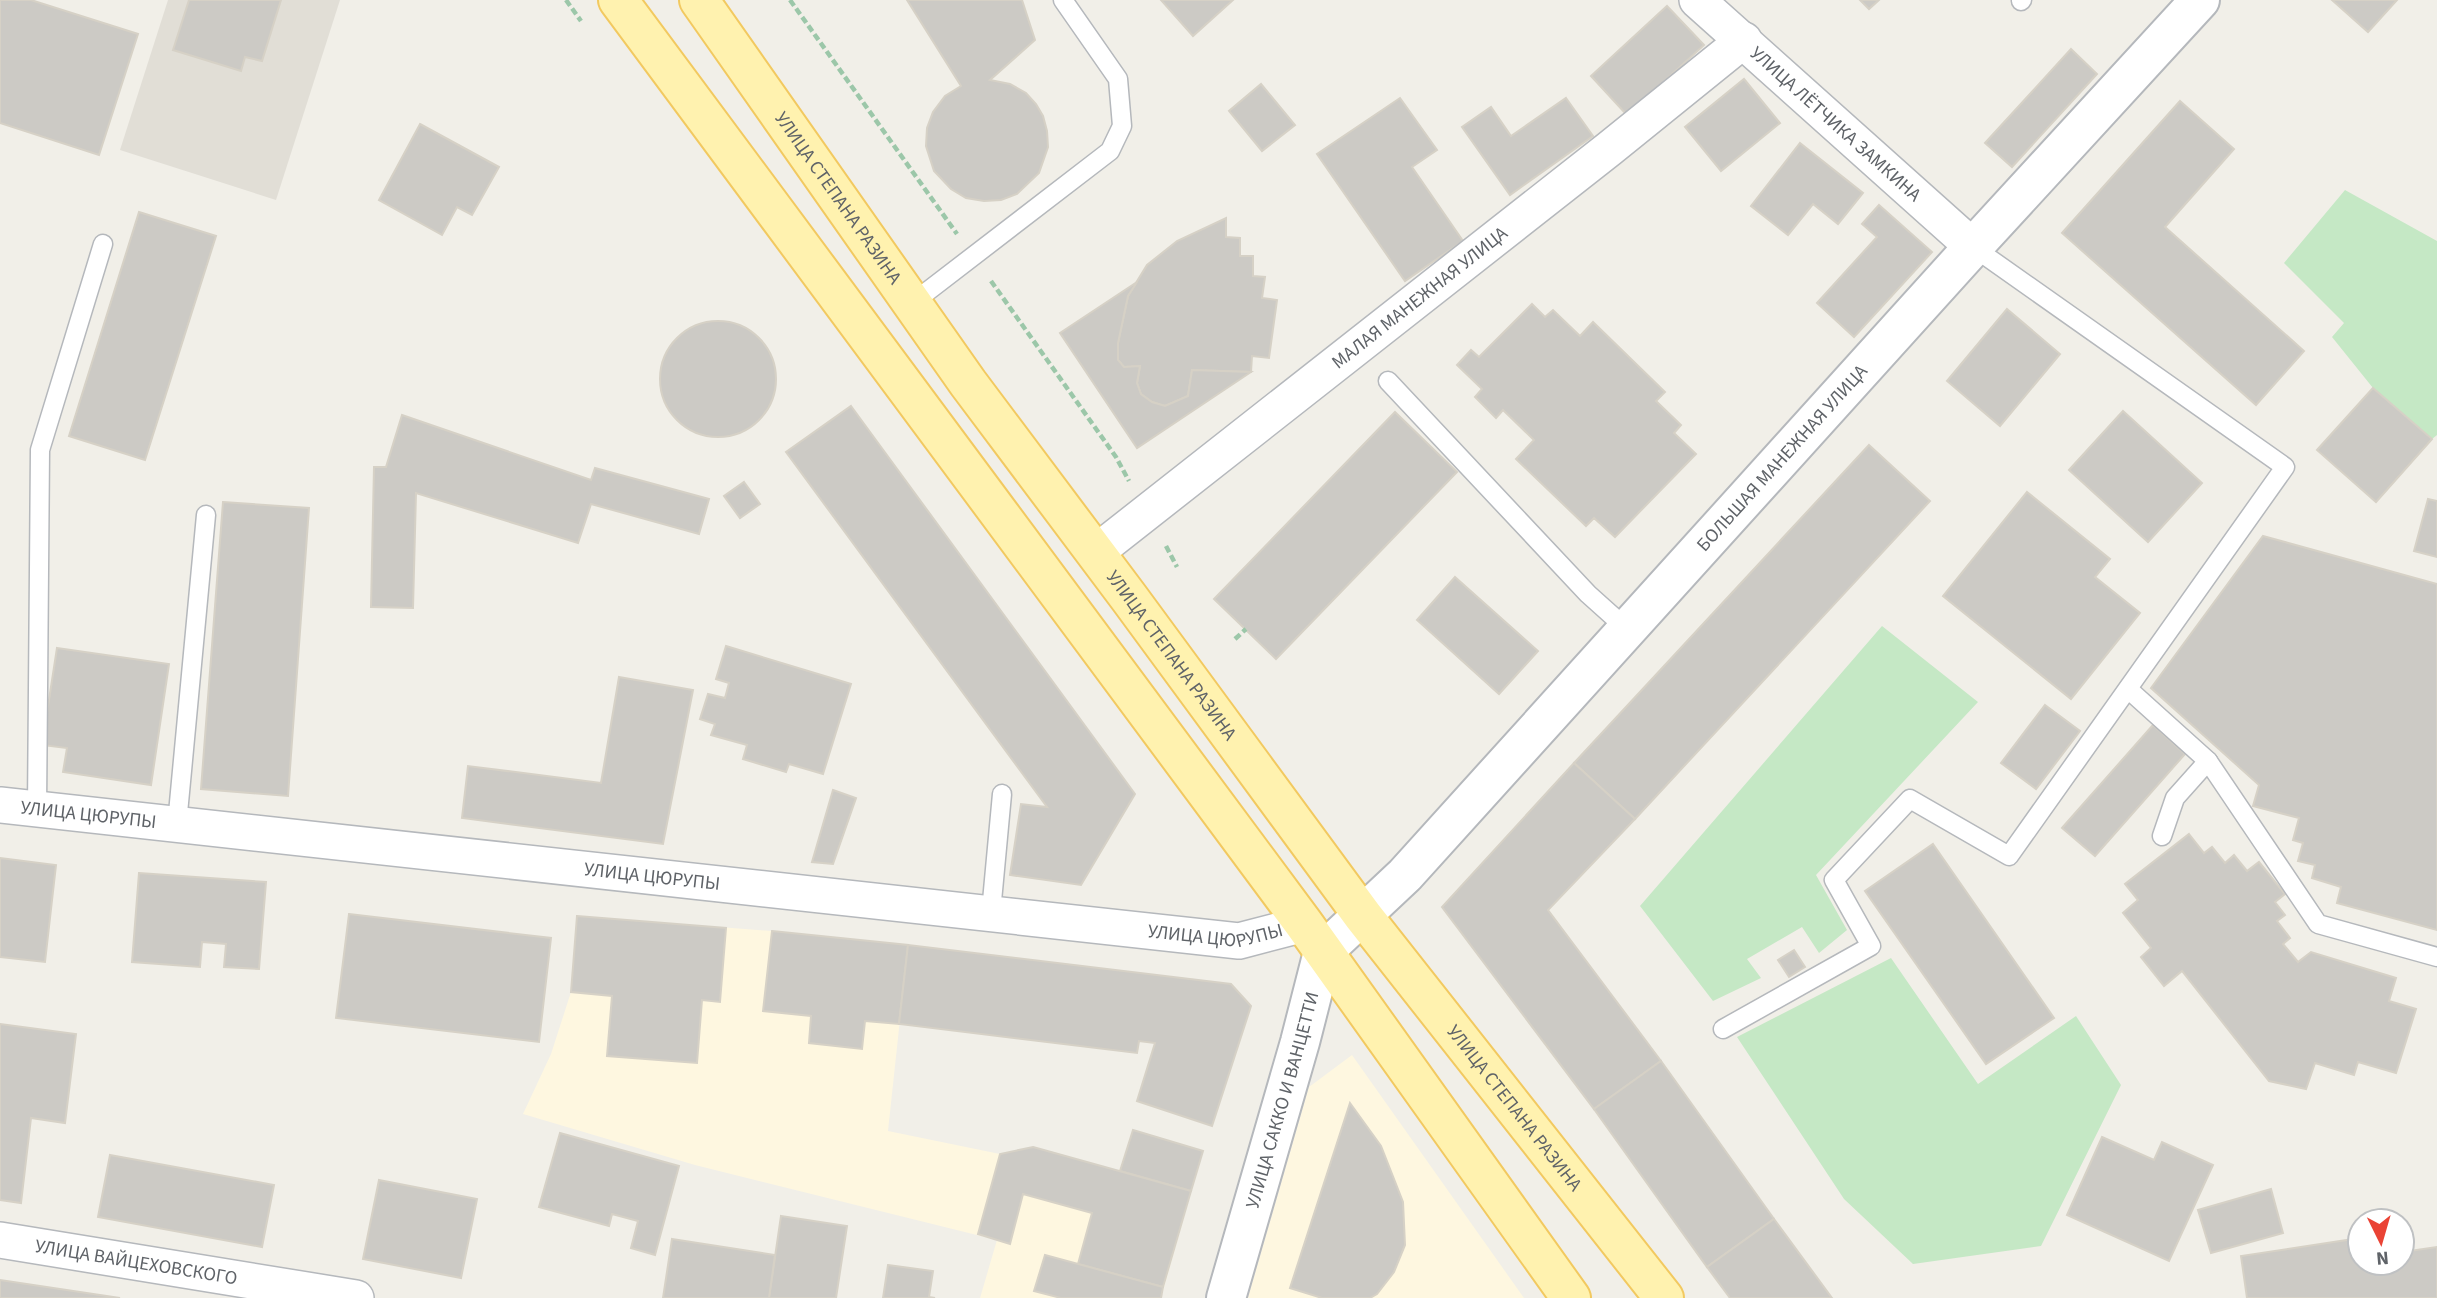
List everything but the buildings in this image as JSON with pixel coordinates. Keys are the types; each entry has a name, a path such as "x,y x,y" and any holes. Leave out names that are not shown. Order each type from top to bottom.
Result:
{"main road":[{"path":"618,0 1313,938 1571,1298"},
{"name":"УЛИЦА СТЕПАНА РАЗИНА","path":"699,0 911,304 1363,916 1664,1298"}],"street":[{"name":"УЛИЦА ЛЁТЧИКА ЗАМКИНА","path":"1697,0 1973,247"},
{"name":"БОЛЬШАЯ МАНЕЖНАЯ УЛИЦА","path":"1363,916 1405,875 2200,0"},
{"name":"МАЛАЯ МАНЕЖНАЯ УЛИЦА","path":"1095,553 1744,40"},
{"name":"УЛИЦА ЦЮРУПЫ","path":"0,805 1239,941 1313,938"},
{"path":"1313,938 1363,916"},
{"name":"УЛИЦА САККО И ВАНЦЕТТИ","path":"1226,1298 1300,1042 1313,938"},
{"name":"УЛИЦА ВАЙЦЕХОВСКОГО","path":"0,1240 356,1298"}],"lane":[{"path":"911,304 1110,151 1122,126 1118,79 1063,0"},
{"path":"37,809 40,450 103,244"},
{"path":"1723,1029 1871,946 1834,880 1910,799 2009,856 2286,467 1973,247"},
{"path":"1388,382 1588,594 1627,629"},
{"path":"177,824 206,514"},
{"path":"2128,688 2208,761 2318,924 2437,957"},
{"path":"2162,836 2175,798 2208,761"},
{"path":"991,912 1002,794"}],"path":[{"path":"563,0 571,8"},
{"path":"1235,639 1246,629"}],"shaded area":[{"path":"168,0 340,0 276,200 120,150"},
{"path":"577,916 908,945 888,1131 1000,1154 1033,1147 1119,1171 1133,1130 1203,1151 1161,1298 980,1298 997,1240 695,1165 523,1114 551,1054 571,992"},
{"path":"1352,1055 1524,1298 1248,1298 1309,1087"}],"green space":[{"path":"2345,190 2437,241 2437,435 2432,439 2373,388 2332,337 2344,323 2284,263"},
{"path":"1882,626 1978,702 1816,875 1847,930 1819,953 1802,927 1747,959 1761,978 1713,1001 1640,906"},
{"path":"1891,958 1978,1084 2076,1016 2121,1085 2041,1246 1913,1264 1844,1199 1737,1037"}]}
